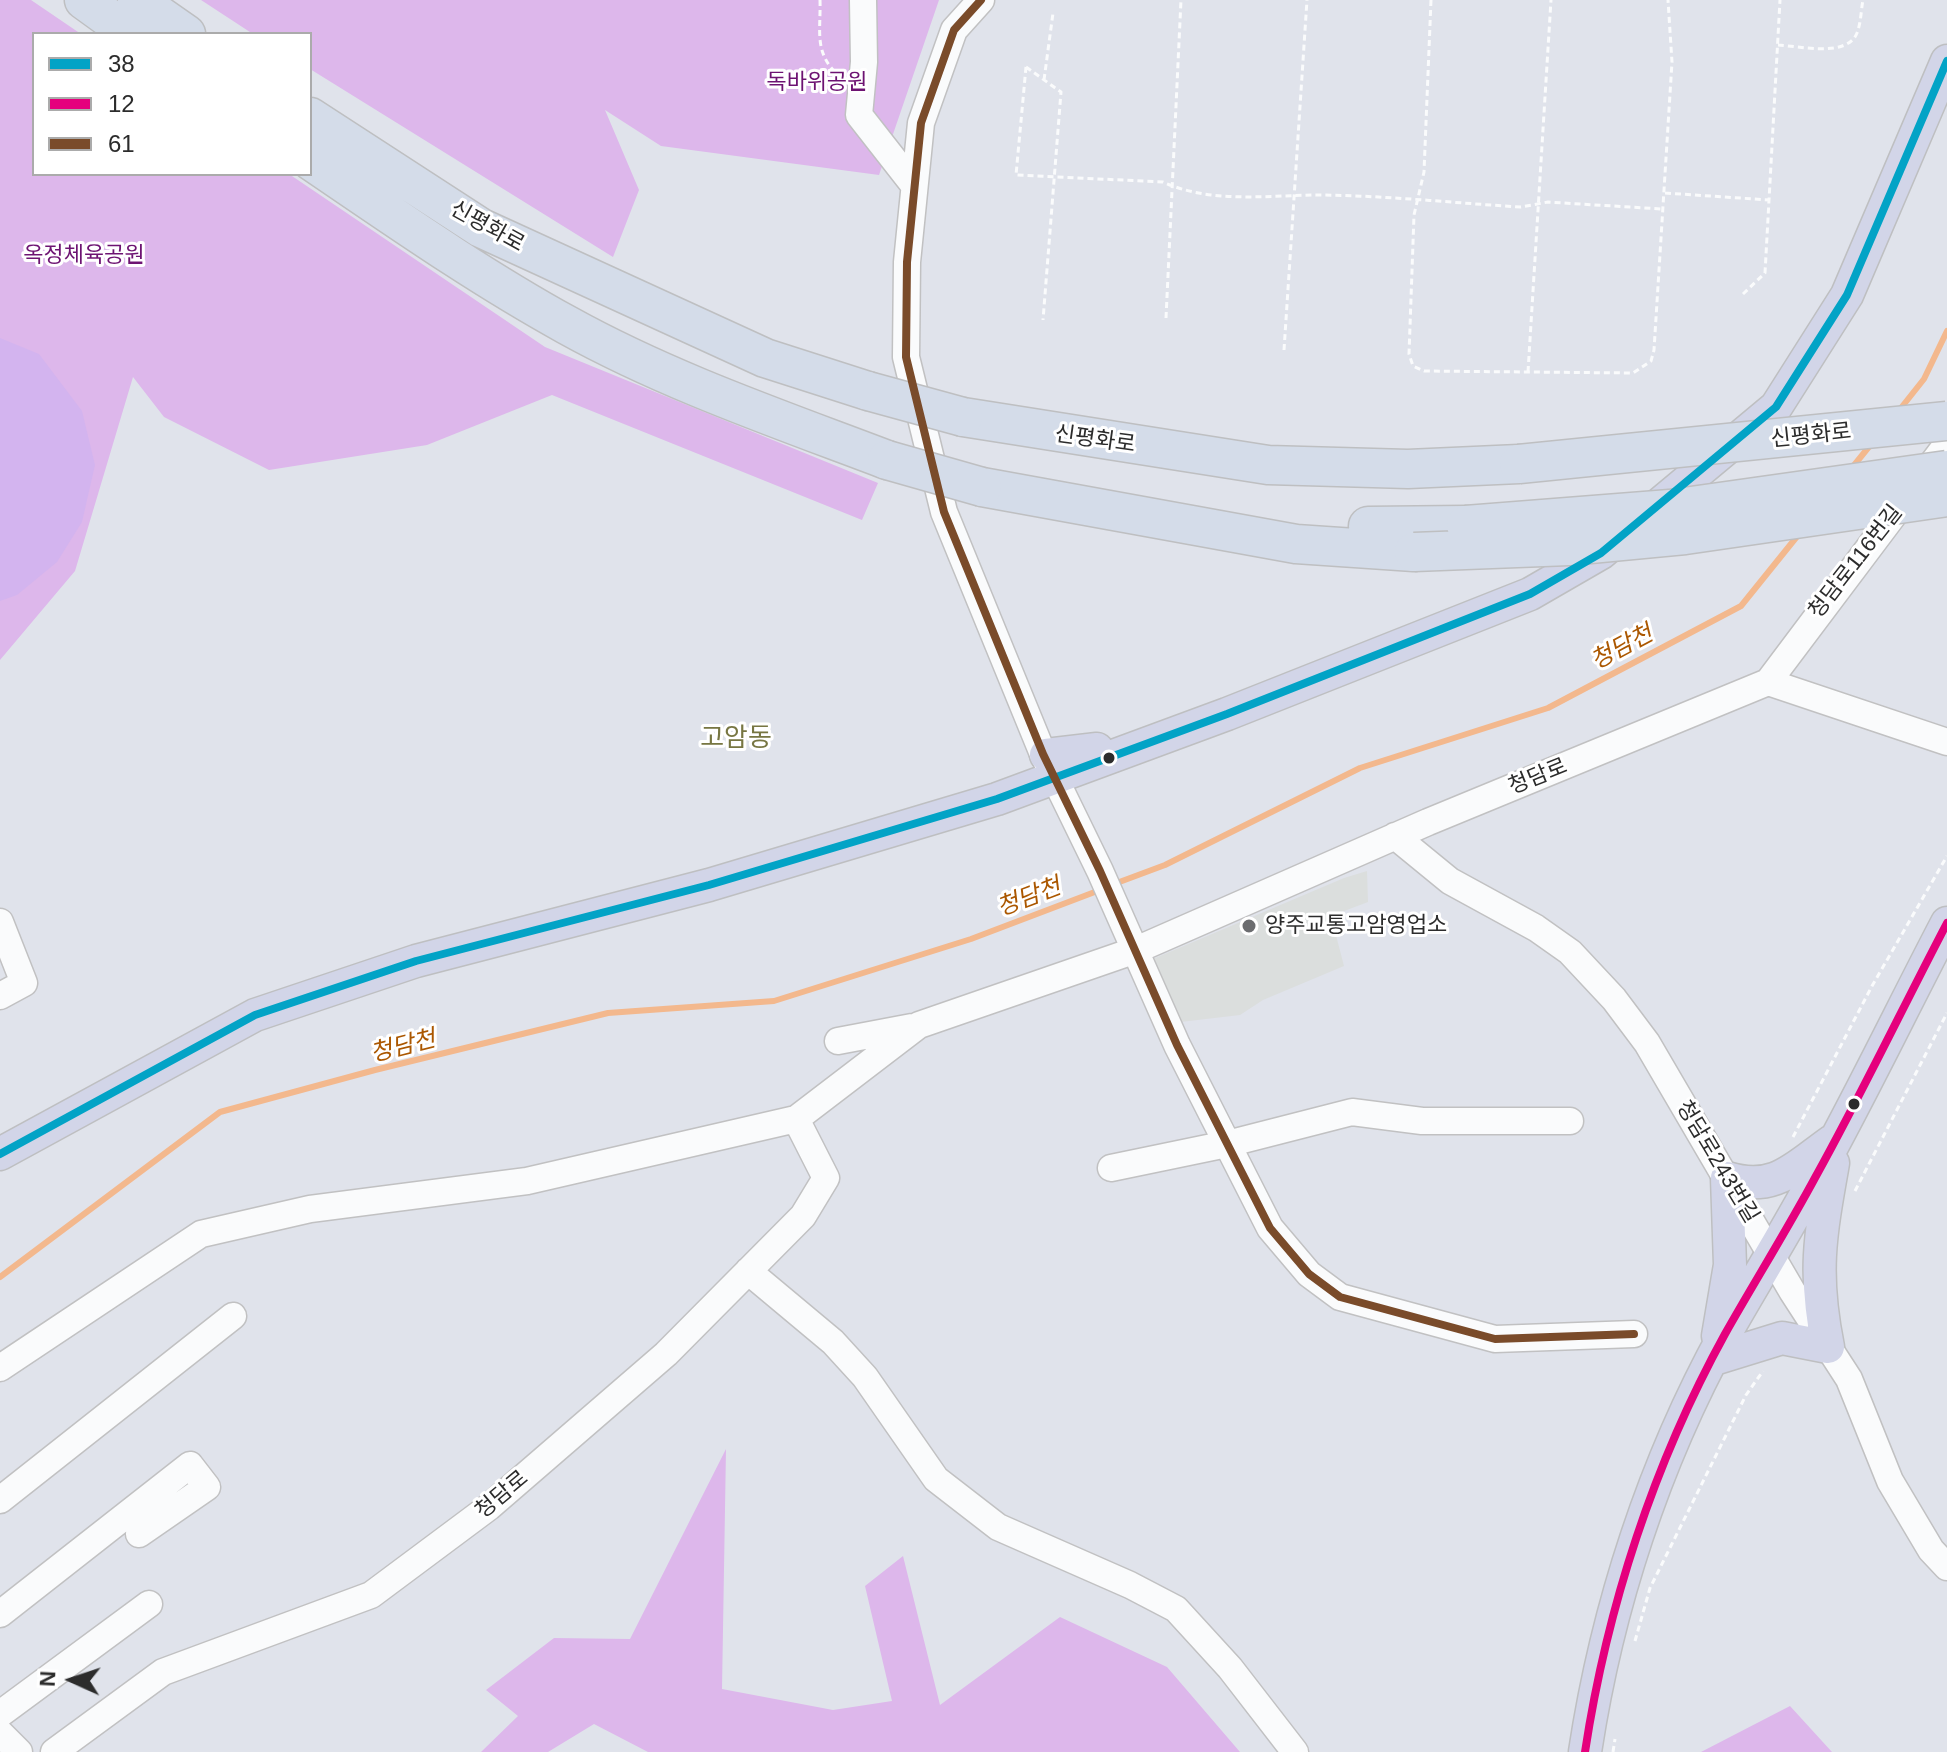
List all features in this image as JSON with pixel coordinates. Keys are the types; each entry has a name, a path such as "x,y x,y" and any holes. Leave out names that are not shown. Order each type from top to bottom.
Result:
{"highway":[{"path":"84,0 128,32"},
{"path":"137,0 183,32"},
{"name":"신평화로","path":"312,118 481,228 765,358 963,417 1268,465 1408,469 1519,464 1947,421"},
{"name":"신평화로","path":"312,161 417,233 567,326 719,397 887,460 982,487 1198,529 1296,544 1414,552 1569,546 1685,535 1947,497"},
{"name":"신평화로","path":"1198,529 1466,525 1670,509 1947,470"}],"main road":[{"path":"0,1154 255,1015 416,961 709,885 997,799 1048,763 1144,744 1530,594 1601,553 1776,407 1847,295 1947,61"},
{"path":"1585,1752 1606,1638 1633,1546 1667,1459 1714,1359 1838,1136 1947,923"},
{"path":"1714,1359 1730,1265 1727,1178 1764,1185 1781,1177 1838,1136"},
{"path":"1714,1359 1782,1338 1828,1347 1819,1304 1816,1264 1838,1136"}],"street":[{"path":"863,0 859,115 913,184"},
{"path":"981,0 954,30 921,123 907,262 906,357 944,512 1048,763 1177,1045 1270,1228 1309,1274 1340,1297 1495,1339 1634,1334"},
{"name":"청담로116번길","path":"1768,682 1947,444"},
{"path":"1768,682 1947,742"},
{"name":"청담로","path":"0,1368 201,1234 310,1209 527,1181 796,1119 919,1025 1133,944 1768,682"},
{"name":"청담로243번길","path":"1395,836 1450,881 1536,928 1570,952 1614,999 1647,1043 1849,1379 1890,1481 1931,1550 1947,1567"},
{"path":"0,922 24,983 0,996"},
{"path":"838,1041 919,1025"},
{"path":"1111,1168 1227,1144 1352,1112 1422,1121 1570,1121"},
{"name":"청담로","path":"54,1752 163,1672 371,1595 513,1486 666,1354 803,1216 826,1178 796,1119"},
{"path":"748,1271 833,1342 865,1377 936,1479 998,1527 1130,1585 1176,1609 1230,1668 1295,1752"},
{"path":"0,1500 233,1316"},
{"path":"0,1614 190,1465 207,1487 139,1534"},
{"path":"0,1714 149,1604"},
{"path":"0,1733 19,1752"}],"path":[{"path":"820,0 818,45 828,66 861,95"},
{"path":"1166,318 1181,0"},
{"path":"1284,350 1307,0"},
{"path":"1431,0 1424,172 1414,215 1409,354 1413,366 1424,371 1633,373 1651,361 1672,62 1668,0"},
{"path":"1528,372 1551,0"},
{"path":"1743,294 1765,273 1780,0"},
{"path":"1778,45 1835,48 1847,45 1857,34 1863,0"},
{"path":"1044,80 1053,13"},
{"path":"1043,320 1053,176 1061,92 1026,67 1016,175 1053,176 1163,182 1185,192 1521,207 1538,204 1661,209"},
{"path":"1664,193 1769,200"},
{"path":"1792,1139 1872,986 1947,856"},
{"path":"1852,1195 1947,1013"},
{"path":"1634,1643 1650,1588 1746,1395 1768,1365"},
{"path":"1613,1752 1615,1739"}],"shaded area":[{"path":"0,338 39,354 82,411 95,465 82,522 57,562 17,595 0,601"},
{"path":"1367,871 1368,902 1331,916 1344,966 1263,1000 1240,1015 1172,1023 1153,959"}],"green space":[{"name":"옥정체육공원","path":"0,0 31,0 78,32 32,32 32,176 292,176 545,347 878,483 862,520 552,395 427,445 269,470 164,417 133,377 75,571 0,660"},
{"name":"독바위공원","path":"201,0 939,0 879,175 661,146 605,110 639,190 613,257 312,70 312,32 250,32"},
{"path":"726,1449 722,1689 833,1710 892,1701 865,1586 903,1556 940,1705 1060,1617 1167,1667 1240,1752 648,1752 594,1724 548,1752 481,1752 518,1716 486,1690 554,1638 630,1639"},
{"path":"1790,1706 1832,1752 1701,1752"}],"waterway":[{"name":"청담천","path":"1897,413 1924,379 1947,331"},
{"name":"청담천","path":"1851,469 1872,443"},
{"name":"청담천","path":"1114,884 1165,865 1360,768 1548,708 1741,606 1799,534"},
{"name":"청담천","path":"0,1277 220,1112 608,1013 774,1001 971,939 1100,890"}],"transit line":[{"name":"61","path":"981,0 954,30 921,123 907,262 906,357 944,512 1043,754 1100,871 1177,1045 1270,1228 1309,1274 1340,1297 1495,1339 1634,1334"},
{"name":"38","path":"0,1154 255,1015 416,961 709,885 997,799 1227,714 1530,594 1601,553 1776,407 1847,295 1947,61"},
{"name":"12","path":"1585,1752 1594,1698 1620,1590 1676,1433 1725,1334 1833,1145 1947,923"}],"place":[{"name":"양주교통고암영업소","path":"1249,926"}],"district":[{"name":"고암동","path":"736,739"}]}
